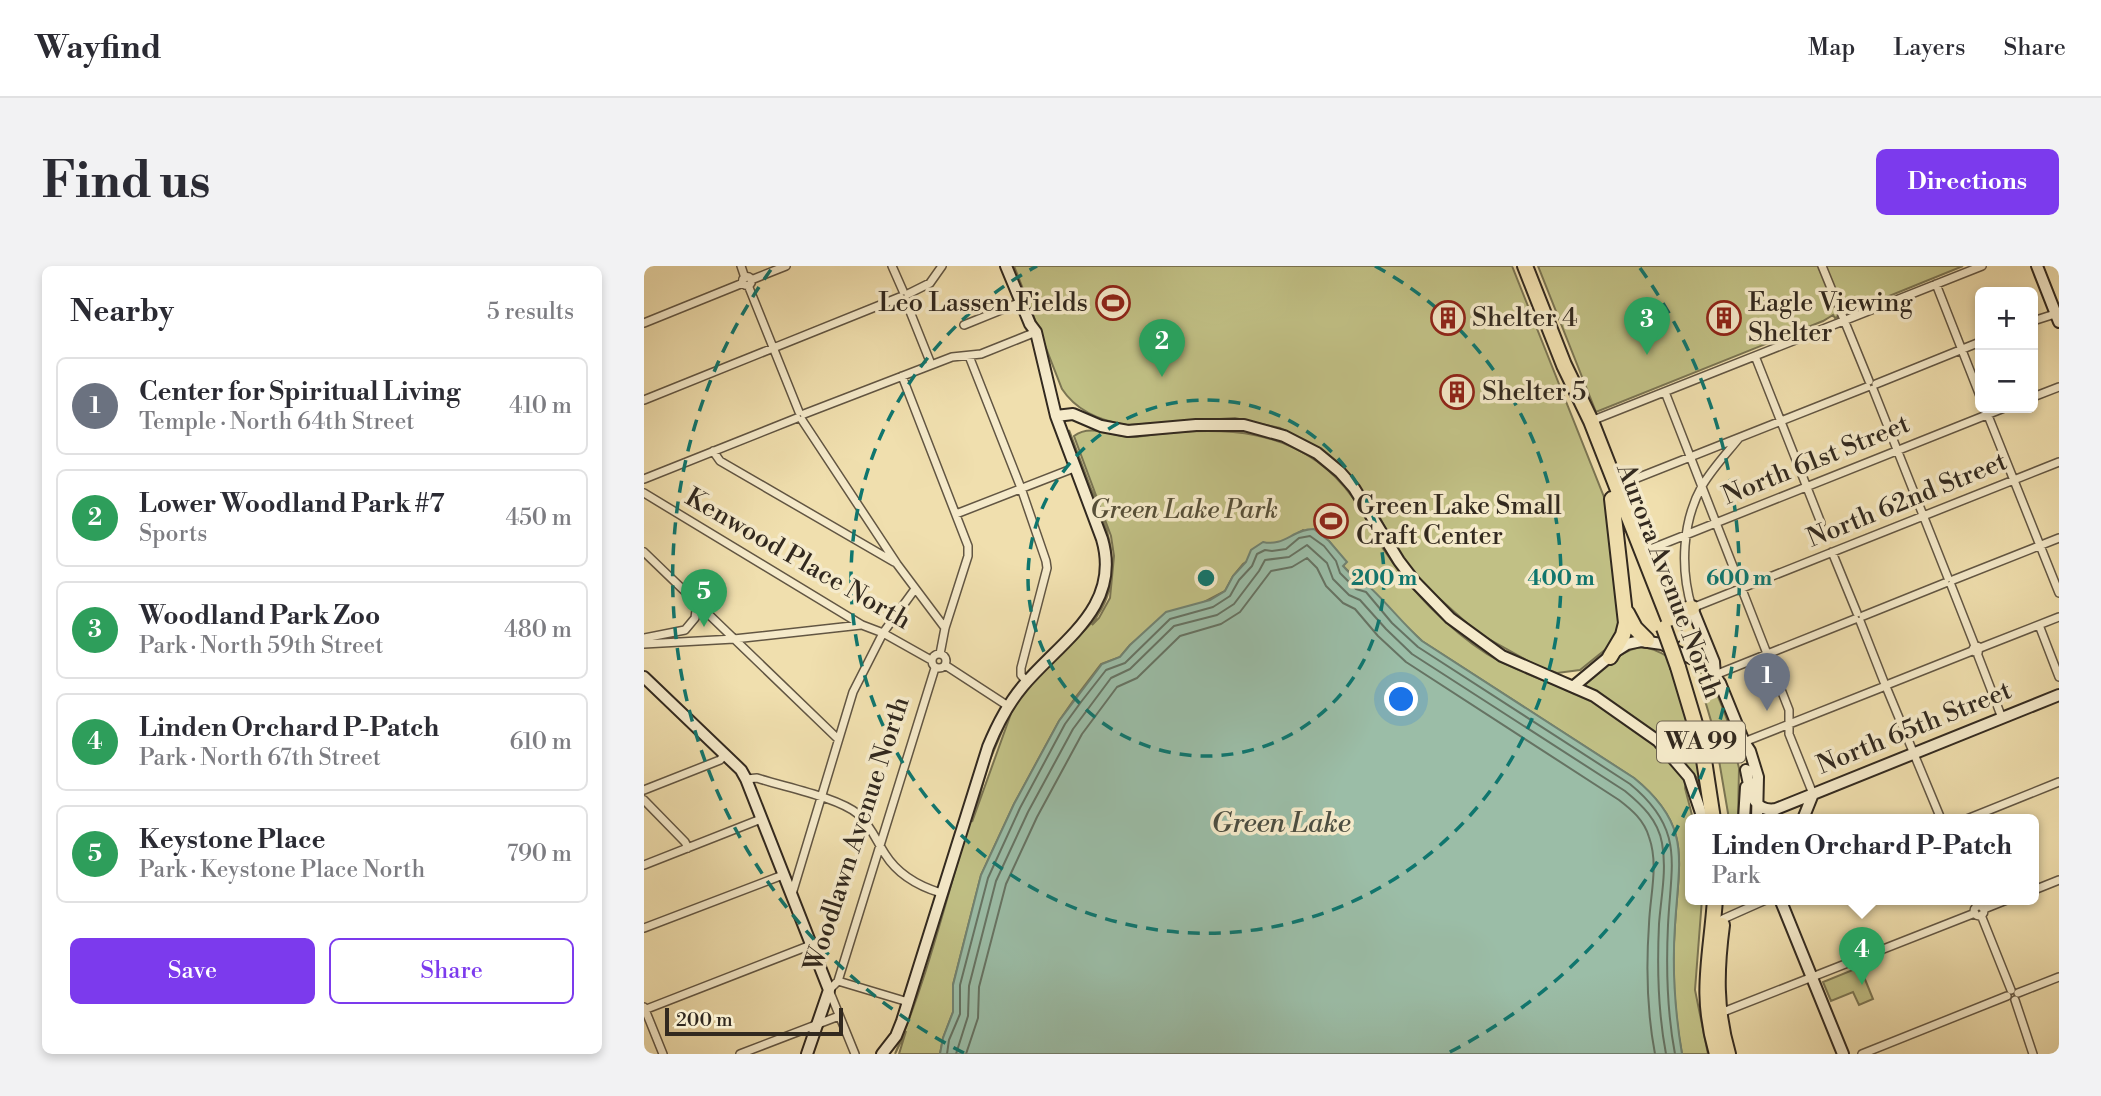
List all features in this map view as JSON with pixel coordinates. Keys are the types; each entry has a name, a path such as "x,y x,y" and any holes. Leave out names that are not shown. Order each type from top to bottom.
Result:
{"highway":[{"name":"Aurora Avenue North","path":"1525,266 1564,365 1591,421 1615,493 1710,743 1721,814"},
{"name":"Aurora Avenue North","path":"1564,365 1572,396 1662,598 1670,632"},
{"path":"1610,657 1624,631 1626,612 1615,493"},
{"path":"1662,598 1672,609 1679,612 1692,608"},
{"path":"1626,612 1635,628 1647,640"},
{"name":"Aurora Avenue North","path":"1683,669 1702,747 1712,814"},
{"path":"1714,905 1706,992 1710,1029 1717,1054"},
{"path":"1723,905 1716,975 1718,1014 1728,1054"}],"main road":[{"path":"882,1054 896,1036 908,1002 988,747 1008,706 1090,615 1103,586 1106,568 1104,544 1056,416 1035,332 1030,329 1006,266"},
{"path":"2037,266 2058,316"},
{"path":"1056,416 1073,414 1101,426 1128,431 1244,425 1268,430 1298,442 1325,459 1354,488 1399,561 1450,618 1496,652 1594,696 1658,741 1689,777 1701,814"},
{"path":"1692,608 1714,662 1714,675"},
{"path":"1574,686 1627,644 1647,640 1662,644 1703,664 1720,682 1750,751 1758,777 1761,803 1769,807 1787,804"},
{"path":"1551,677 1572,677 1593,672"},
{"path":"644,677 725,755 746,779 829,990"},
{"name":"North 65th Street","path":"1758,806 1771,810 2059,695"},
{"path":"1744,742 1744,814"},
{"path":"1746,769 1752,796 1758,806"},
{"path":"1757,814 1758,777"},
{"path":"1805,814 1813,794"},
{"path":"1782,905 1843,1054"},
{"name":"Woodlawn Avenue North","path":"807,1054 829,990"}],"street":[{"path":"741,266 800,416 897,564 945,628"},
{"path":"644,323 786,266"},
{"path":"892,266 931,364"},
{"path":"644,400 904,295 930,283 942,266"},
{"path":"1822,266 2002,718"},
{"path":"1591,421 1982,266"},
{"path":"1936,284 1975,383"},
{"path":"964,325 1021,302"},
{"path":"2038,320 2058,316"},
{"path":"644,479 931,364 957,355 981,354 1030,329"},
{"path":"1615,493 1690,457 1975,344"},
{"path":"969,355 1045,554 1047,568 1021,668 1021,675 1027,682"},
{"path":"1755,356 1821,523"},
{"path":"902,376 967,542 968,552 940,654"},
{"path":"2038,395 2059,387"},
{"path":"1665,391 1789,710 1789,734 1813,794"},
{"name":"North 61st Street","path":"1643,552 1897,451 1982,413"},
{"path":"1987,413 2059,593"},
{"path":"1692,608 1684,567 1687,535 1702,487 1739,438"},
{"path":"713,452 720,461 897,564"},
{"name":"North 62nd Street","path":"1692,608 2059,462"},
{"path":"956,514 1074,468"},
{"name":"Kenwood Place North","path":"644,493 862,625 883,633 933,664"},
{"path":"1714,675 2059,538"},
{"path":"644,552 838,739"},
{"path":"1832,552 1939,814"},
{"path":"791,895 853,692 883,633 915,589"},
{"path":"644,638 685,630 695,618 697,603"},
{"path":"1744,742 2059,617"},
{"path":"644,644 734,639 862,625"},
{"path":"2039,625 2059,677"},
{"path":"940,654 936,654 933,664 941,668 945,665"},
{"path":"940,654 946,658 945,665"},
{"name":"Woodlawn Avenue North","path":"829,990 838,981 881,847 933,664"},
{"path":"945,665 1008,706"},
{"path":"644,790 720,760 725,755"},
{"path":"746,779 757,778 837,802 856,813 872,829 888,859 908,879 941,893"},
{"path":"1979,814 2059,782"},
{"path":"644,800 688,848"},
{"path":"644,865 761,820"},
{"path":"644,928 783,875"},
{"path":"2039,888 2059,880"},
{"path":"1723,919 1754,905"},
{"path":"1718,1014 1978,908 2033,1054"},
{"path":"663,1054 644,1008 811,945"},
{"path":"1862,1054 2059,977"},
{"path":"838,981 908,1002"},
{"path":"829,990 855,1054"},
{"path":"740,1054 839,1016"}],"green space":[{"path":"1014,266 1512,266 1608,507 1613,567 1622,622 1611,645 1580,670 1557,673 1537,666 1478,633 1422,583 1397,551 1375,508 1350,476 1307,442 1280,428 1235,418 1127,425 1099,418 1082,409 1062,389"},
{"path":"1538,266 1963,266 1835,318 1833,315 1596,412"},
{"path":"1069,430 1090,487 1072,444"},
{"name":"Green Lake Park","path":"1088,431 1128,437 1197,431 1227,432 1255,435 1283,443 1308,456 1332,474 1353,498 1386,553 1418,594 1457,632 1497,660 1575,694 1604,667 1629,651 1645,648 1668,657 1692,733 1704,811 1697,778 1688,768 1685,788 1692,814 1685,814 1685,905 1702,905 1695,990 1708,1054 1682,1054 1675,1006 1674,973 1678,844 1674,828 1653,795 1634,778 1422,641 1343,566 1346,562 1329,541 1303,530 1284,542 1272,544 1243,564 1225,591 1145,633 1120,657 1101,664 1059,721 1014,804 981,875 953,985 953,1012 940,1054 899,1054 906,1031 895,1054 926,971 985,770 1008,717 989,762 972,822 1013,708 1009,712 1032,682 1093,621 1102,606 1092,625 1110,598 1114,556 1111,536 1074,436"},
{"path":"1102,519 1110,544 1112,557 1111,575 1111,556"},
{"path":"1696,670 1702,673 1713,688 1732,733 1739,768 1738,814 1728,814 1714,731"},
{"path":"1860,967 1873,999 1859,1005 1853,992 1831,1001 1823,982"}],"water":[{"name":"Green Lake","path":"1314,529 1329,541 1347,562 1343,566 1360,584 1363,581 1371,588 1422,641 1634,778 1653,795 1665,812 1674,828 1678,844 1674,974 1682,1054 940,1054 953,1012 953,985 981,875 1014,804 1059,721 1102,664 1120,657 1166,612 1210,600 1225,591 1233,576 1246,562 1251,550 1263,542 1277,542"}],"place":[{"name":"Leo Lassen Fields","path":"1113,303"},
{"name":"Shelter 4","path":"1448,318"},
{"name":"Eagle Viewing Shelter","path":"1724,318"},
{"name":"Woodland Park Zoo","path":"1647,355"},
{"name":"Lower Woodland Park #7","path":"1162,377"},
{"name":"Shelter 5","path":"1457,392"},
{"name":"Green Lake Small Craft Center","path":"1331,521"},
{"name":"Keystone Place","path":"704,627"},
{"name":"Center for Spiritual Living","path":"1767,711"},
{"name":"Linden Orchard P-Patch","path":"1862,985"}]}
